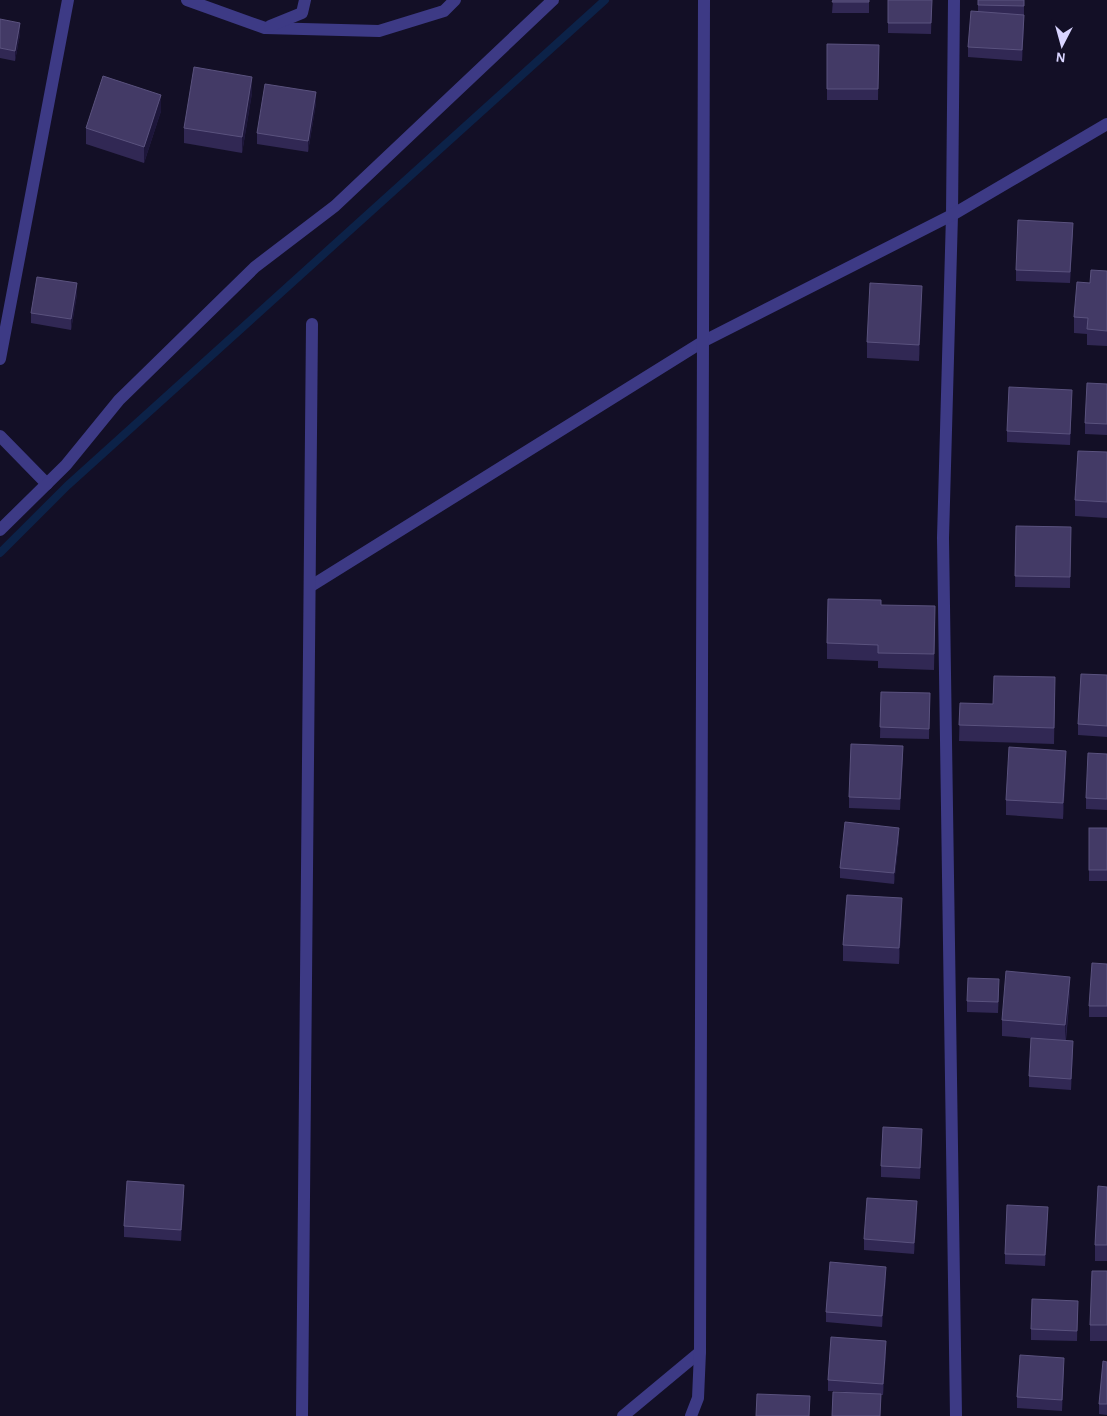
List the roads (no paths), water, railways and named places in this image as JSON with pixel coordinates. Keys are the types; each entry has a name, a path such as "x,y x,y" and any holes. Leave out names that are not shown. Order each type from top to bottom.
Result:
{"street":[{"path":"0,359 68,0"},
{"path":"187,0 265,28 379,31 444,11 455,0"},
{"path":"265,28 302,13 305,0"},
{"path":"0,530 66,465 119,400 255,267 335,206 553,0"},
{"path":"692,1416 698,1398 700,1352 704,0"},
{"path":"954,0 952,214 943,538 956,1416"},
{"path":"311,586 704,341 952,214 1107,124"},
{"path":"302,1416 312,324"},
{"path":"0,436 47,484"},
{"path":"623,1416 700,1352"}],"waterway":[{"path":"0,553 67,486 605,0"}]}
